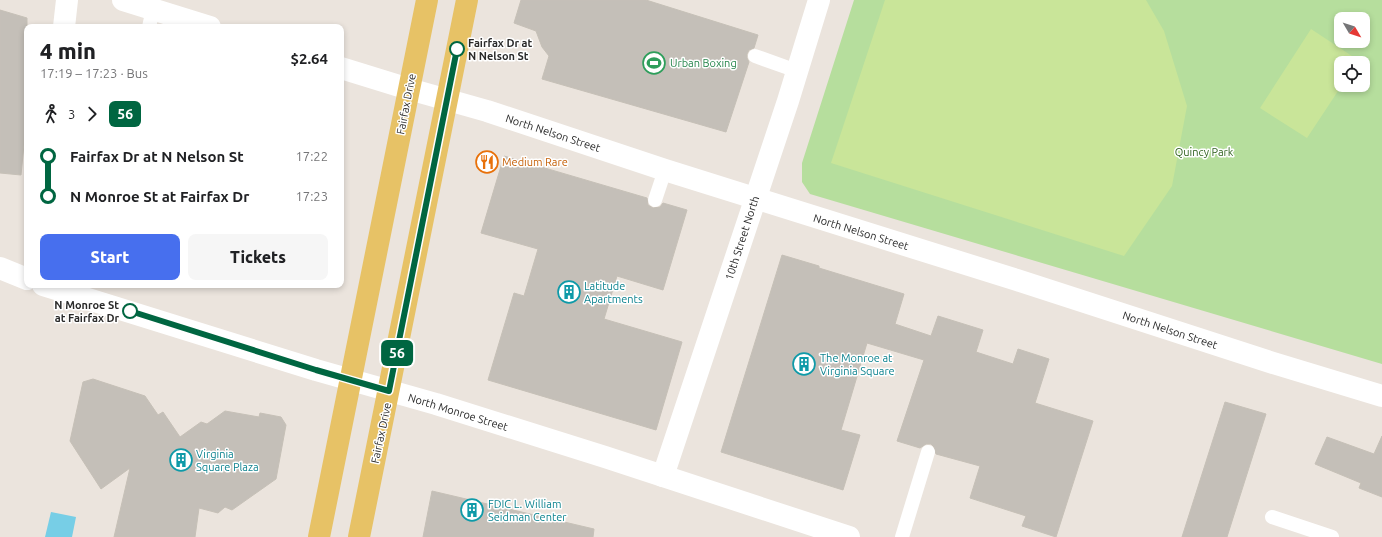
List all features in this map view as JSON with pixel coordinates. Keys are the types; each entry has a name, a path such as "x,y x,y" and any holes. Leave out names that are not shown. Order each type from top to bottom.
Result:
{"main road":[{"name":"Fairfax Drive","path":"319,537 427,0"},
{"name":"Fairfax Drive","path":"359,537 467,0"}],"street":[{"path":"64,24 67,0"},
{"path":"123,0 151,18 190,24"},
{"name":"10th Street North","path":"663,476 797,71 819,0"},
{"name":"North Nelson Street","path":"344,69 487,111 665,170 1016,280 1273,364 1382,396"},
{"name":"North Monroe Street","path":"0,268 24,277"},
{"name":"North Monroe Street","path":"55,288 351,381 436,404 849,537"}],"lane":[{"path":"755,56 797,71"},
{"path":"655,200 665,170"},
{"path":"902,537 928,452"},
{"path":"1272,517 1332,537"}],"green space":[{"name":"Quincy Park","path":"854,0 1382,0 1382,364 810,194 802,182 802,163"},
{"path":"885,0 1146,0 1164,31 1187,106 1172,186 1124,256 831,163"},
{"path":"1311,29 1334,44 1334,48 1340,48 1352,56 1334,56 1334,92 1337,92 1307,138 1260,108"}],"water":[{"path":"51,512 76,517 72,537 45,537"}],"building":[{"path":"521,0 646,0 758,35 754,48 749,50 747,54 749,62 726,132 542,79 549,56 542,47 536,31 514,23"},
{"path":"0,10 27,18 27,24 24,24 24,144 21,175 0,173"},
{"name":"Latitude Apartments","path":"504,156 647,198 648,205 653,208 660,207 663,203 687,210 663,290 617,276 604,319 682,342 656,430 488,380 514,293 524,296 538,249 481,233"},
{"path":"782,255 904,294 895,324 931,336 938,316 983,330 976,352 1013,364 1018,349 1049,359 1035,403 1093,421 1056,537 1022,526 1026,516 970,498 980,466 936,454 934,447 931,444 926,444 920,448 897,441 924,360 867,343 841,430 860,435 843,490 721,452"},
{"name":"Virginia Square Plaza","path":"93,379 145,396 158,415 163,412 180,437 201,422 207,424 225,411 259,417 260,413 281,417 286,425 276,479 232,510 225,507 218,513 199,508 195,537 114,537 130,468 101,489 70,441 83,382"},
{"path":"1225,402 1266,414 1227,537 1182,537"},
{"path":"1382,436 1382,497 1359,488 1361,483 1315,464 1327,437 1374,454"},
{"name":"FDIC L. William Seidman Center","path":"432,491 594,529 593,537 423,537"}],"bus line":[{"name":"56","path":"130,311 316,370 389,391 457,49"}],"place":[{"name":"Fairfax Dr at N Nelson St","path":"457,49"},
{"name":"Urban Boxing","path":"654,63"},
{"name":"Medium Rare","path":"487,162"},
{"name":"Latitude Apartments","path":"569,292"},
{"name":"N Monroe St at Fairfax Dr","path":"130,311"},
{"name":"The Monroe at Virginia Square","path":"804,364"},
{"name":"Virginia Square Plaza","path":"181,460"},
{"name":"FDIC L. William Seidman Center","path":"472,510"}]}
